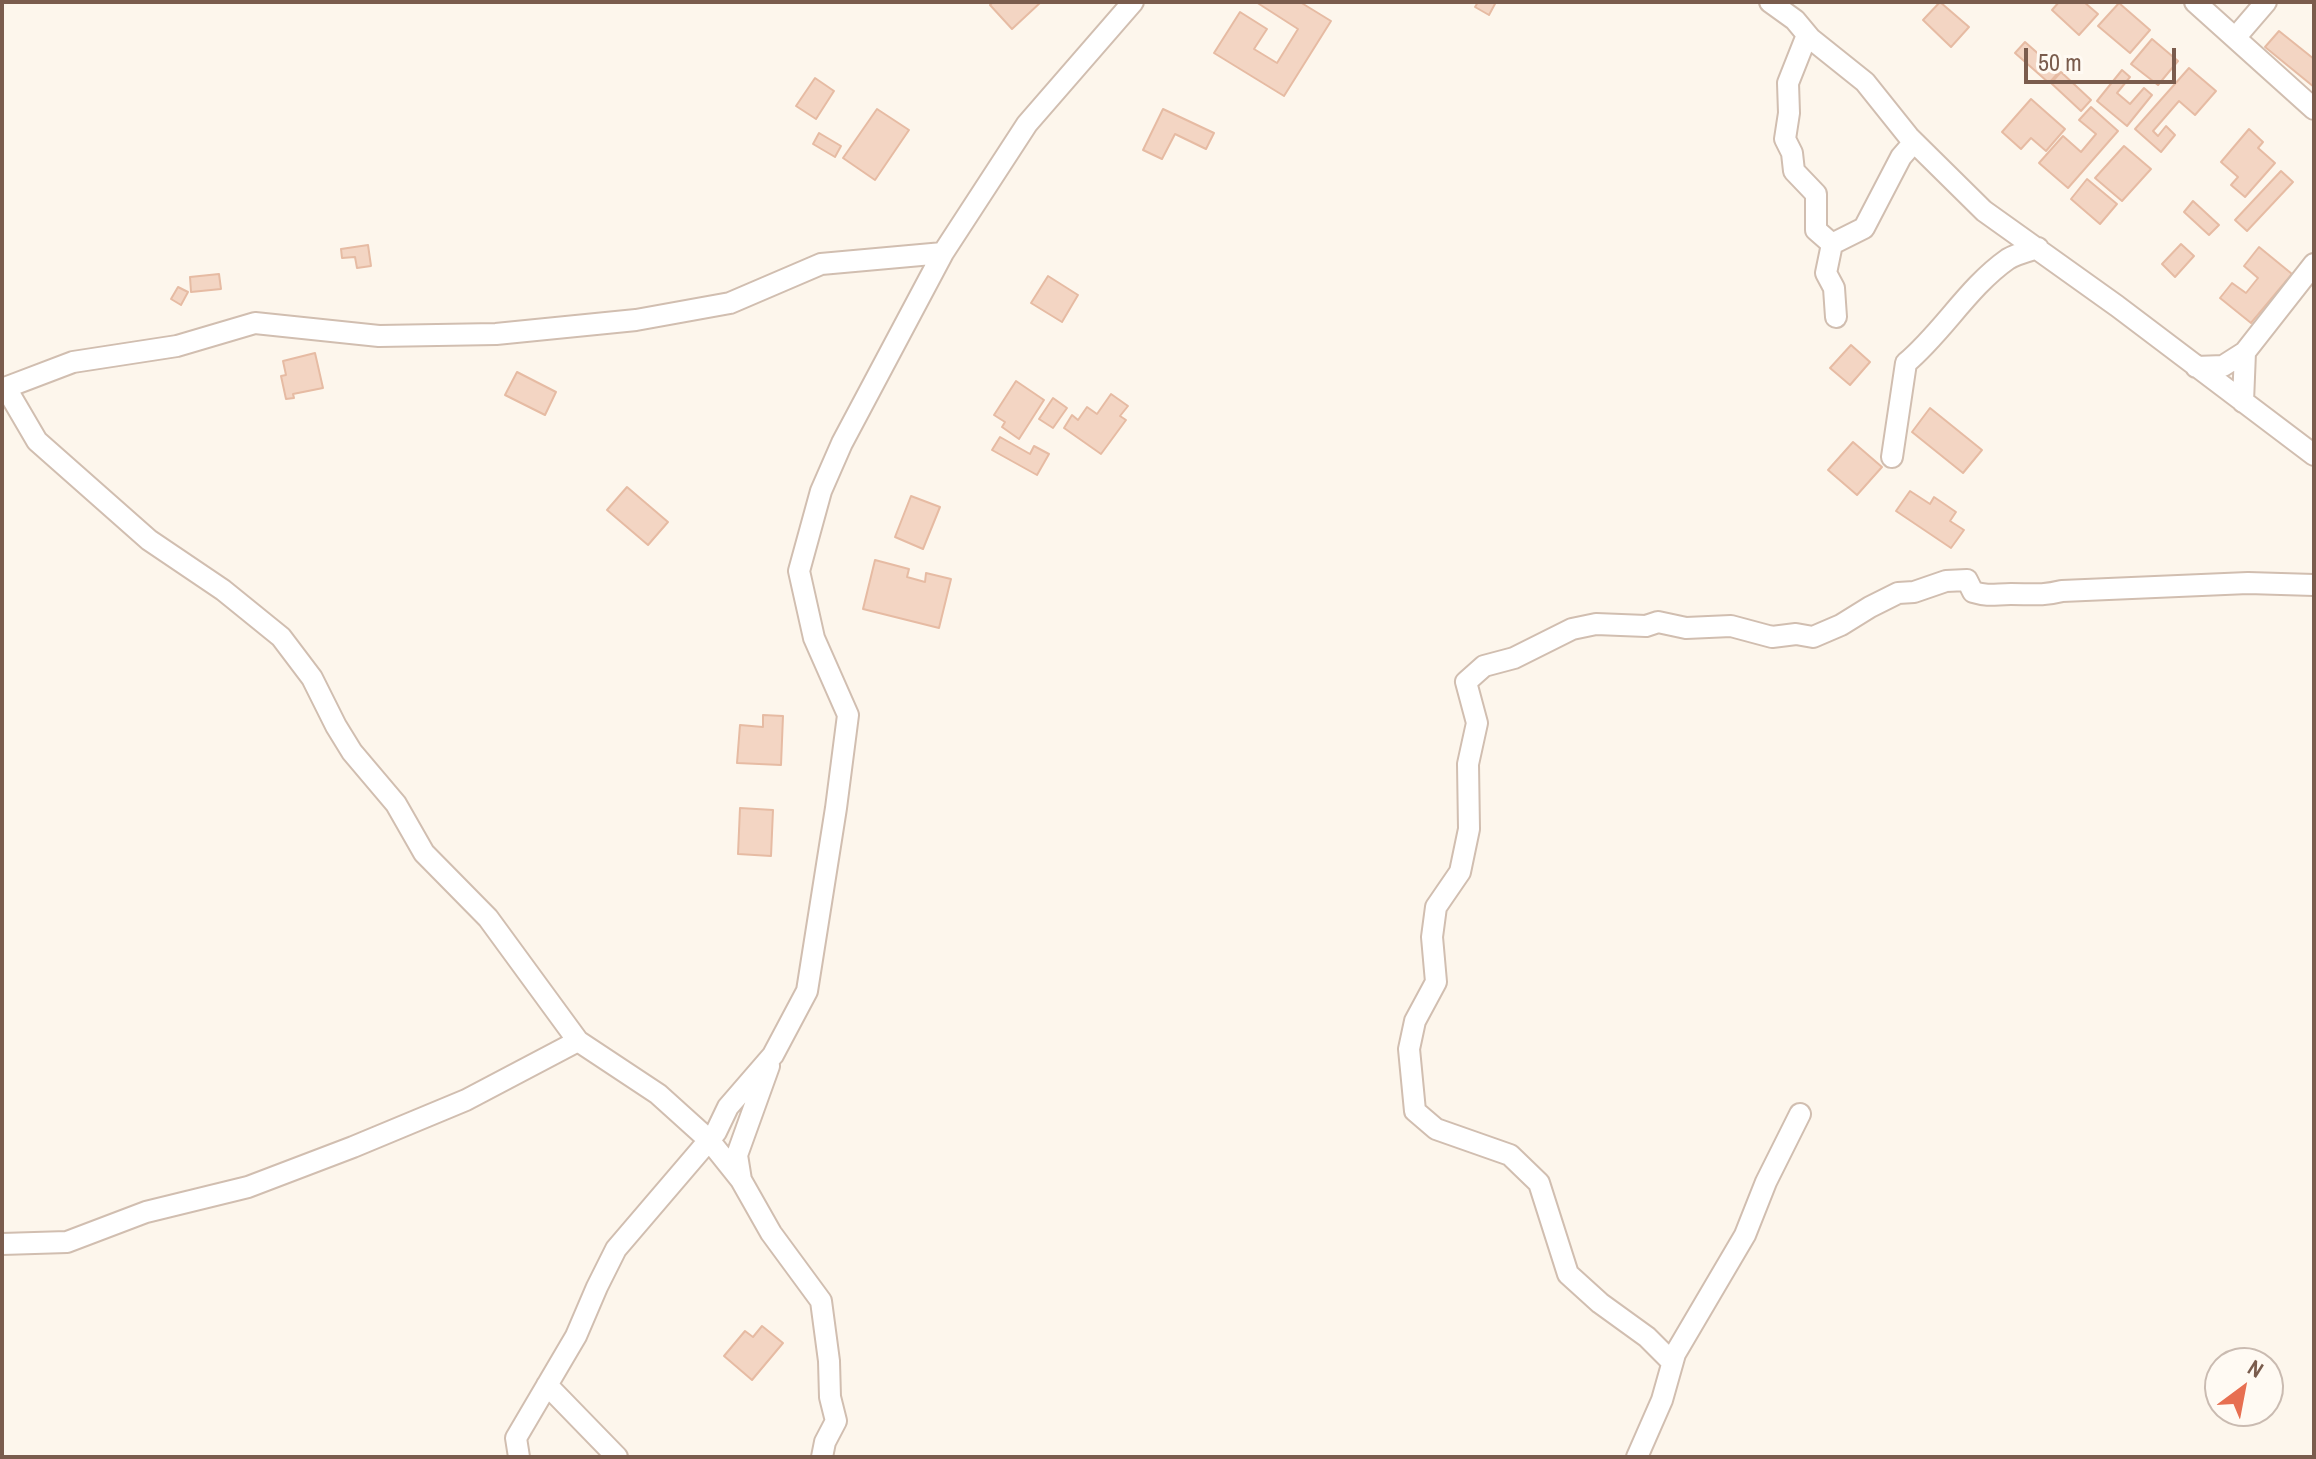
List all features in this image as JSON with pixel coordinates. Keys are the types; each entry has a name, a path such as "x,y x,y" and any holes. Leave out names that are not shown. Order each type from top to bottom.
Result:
{"street":[{"path":"741,1180 737,1155 773,1055 807,991 848,715 814,638 799,571 821,491 842,443 943,253 1027,124 1133,2"},
{"path":"1770,2 1865,82 1914,142 1984,211 2117,306 2314,455"},
{"path":"2195,2 2314,109"},
{"path":"2235,38 2266,2"},
{"path":"1807,35 1788,83 1789,113 1785,139 1792,153 1794,171 1816,194 1816,230 1832,244"},
{"path":"1832,244 1864,228 1901,157 1914,142"},
{"path":"1832,244 1826,273 1834,288 1836,317"},
{"path":"1892,457 1906,363 1928,345 1992,273 2010,258 2038,248"},
{"path":"822,1457 825,1442 836,1421 830,1397 821,1301 771,1233 713,1136 658,1094 578,1041 488,918 424,853 396,804 352,752 312,678 281,637 223,590 149,540 37,441 4,389 73,362 177,346 255,323 379,336 496,334 620,322 730,303 821,264 943,253"},
{"path":"2196,367 2223,366 2245,352 2314,264"},
{"path":"2243,402 2245,352"},
{"path":"1672,1362 1647,1337 1600,1303 1568,1274 1539,1183 1510,1155 1436,1129 1415,1111 1409,1049 1415,1021 1436,982 1432,937 1436,907 1460,872 1469,829 1468,764 1477,723 1466,682 1484,666 1514,658 1572,629 1596,624 1646,626 1658,622 1686,628 1731,626 1772,637 1796,634 1813,637 1898,593 1914,592 1946,581 1967,580 1973,592 1993,597 2248,583 2314,585"},
{"path":"2,1244 67,1242 146,1212 248,1187 466,1100 578,1041"},
{"path":"519,1457 516,1438 576,1336 616,1249 713,1136 728,1107 773,1055"},
{"path":"1637,1457 1662,1400 1675,1354 1745,1235 1766,1182 1800,1114"},
{"path":"547,1385 617,1457"}],"building":[{"path":"993,2 1041,2 1012,29 990,5"},
{"path":"1256,2 1300,2 1331,21 1284,96 1214,53 1240,12 1267,29 1254,49 1277,63 1298,29"},
{"path":"1478,2 1496,2 1489,15 1475,7"},
{"path":"1940,2 1969,27 1951,47 1923,20"},
{"path":"2059,2 2084,2 2098,14 2079,35 2052,10"},
{"path":"2119,3 2150,30 2130,53 2098,26"},
{"path":"2279,31 2314,59 2314,87 2265,47"},
{"path":"2152,39 2178,61 2158,85 2131,64"},
{"path":"2025,42 2059,72 2049,83 2015,53"},
{"path":"2189,68 2216,91 2195,115 2179,101 2153,131 2158,136 2166,126 2175,135 2161,152 2135,129"},
{"path":"2122,70 2130,77 2117,93 2130,104 2144,88 2152,95 2127,126 2097,101"},
{"path":"2061,72 2091,100 2081,111 2051,83"},
{"path":"815,78 834,91 816,119 796,106"},
{"path":"2031,99 2065,129 2046,151 2031,138 2021,149 2002,132"},
{"path":"2091,107 2118,131 2068,188 2039,163 2063,136 2081,152 2096,134 2079,120"},
{"path":"877,109 909,130 875,180 843,158"},
{"path":"1163,109 1214,133 1206,149 1175,134 1162,159 1143,150"},
{"path":"2249,129 2263,142 2258,148 2275,163 2245,197 2231,185 2238,177 2221,162"},
{"path":"819,133 841,146 835,157 813,144"},
{"path":"2124,146 2151,169 2122,201 2095,178"},
{"path":"2281,171 2293,182 2247,231 2235,220"},
{"path":"2087,179 2117,204 2100,224 2071,199"},
{"path":"2193,201 2219,225 2209,235 2184,212"},
{"path":"2181,244 2194,256 2175,277 2162,264"},
{"path":"368,245 371,266 357,268 355,257 342,258 341,249"},
{"path":"2259,247 2292,274 2251,323 2220,298 2232,283 2246,293 2258,278 2244,266"},
{"path":"219,274 221,289 191,292 190,277"},
{"path":"1048,276 1078,295 1062,322 1031,303"},
{"path":"178,287 188,292 181,305 171,299"},
{"path":"1851,345 1870,362 1850,385 1830,368"},
{"path":"315,353 323,388 293,394 294,398 286,399 281,376 286,375 283,361"},
{"path":"517,372 556,392 545,415 505,395"},
{"path":"1016,381 1044,400 1019,439 1002,427 1005,422 994,415"},
{"path":"1111,394 1128,406 1120,416 1126,420 1101,454 1064,428 1072,415 1078,420 1087,407 1097,414"},
{"path":"1053,398 1067,408 1053,428 1039,419"},
{"path":"1930,408 1982,450 1963,473 1912,432"},
{"path":"1000,437 1030,454 1034,446 1049,454 1037,475 992,450"},
{"path":"1853,442 1882,467 1857,495 1828,470"},
{"path":"627,487 668,522 648,545 607,510"},
{"path":"1910,491 1930,504 1934,497 1956,512 1950,521 1964,530 1951,548 1896,511"},
{"path":"911,496 940,507 923,549 895,537"},
{"path":"875,560 909,569 907,577 925,582 926,573 951,579 939,628 863,609"},
{"path":"763,715 783,716 781,765 737,763 740,725 763,727"},
{"path":"740,808 773,810 771,856 738,854"},
{"path":"762,1326 783,1343 752,1380 724,1356 745,1331 753,1337"}]}
